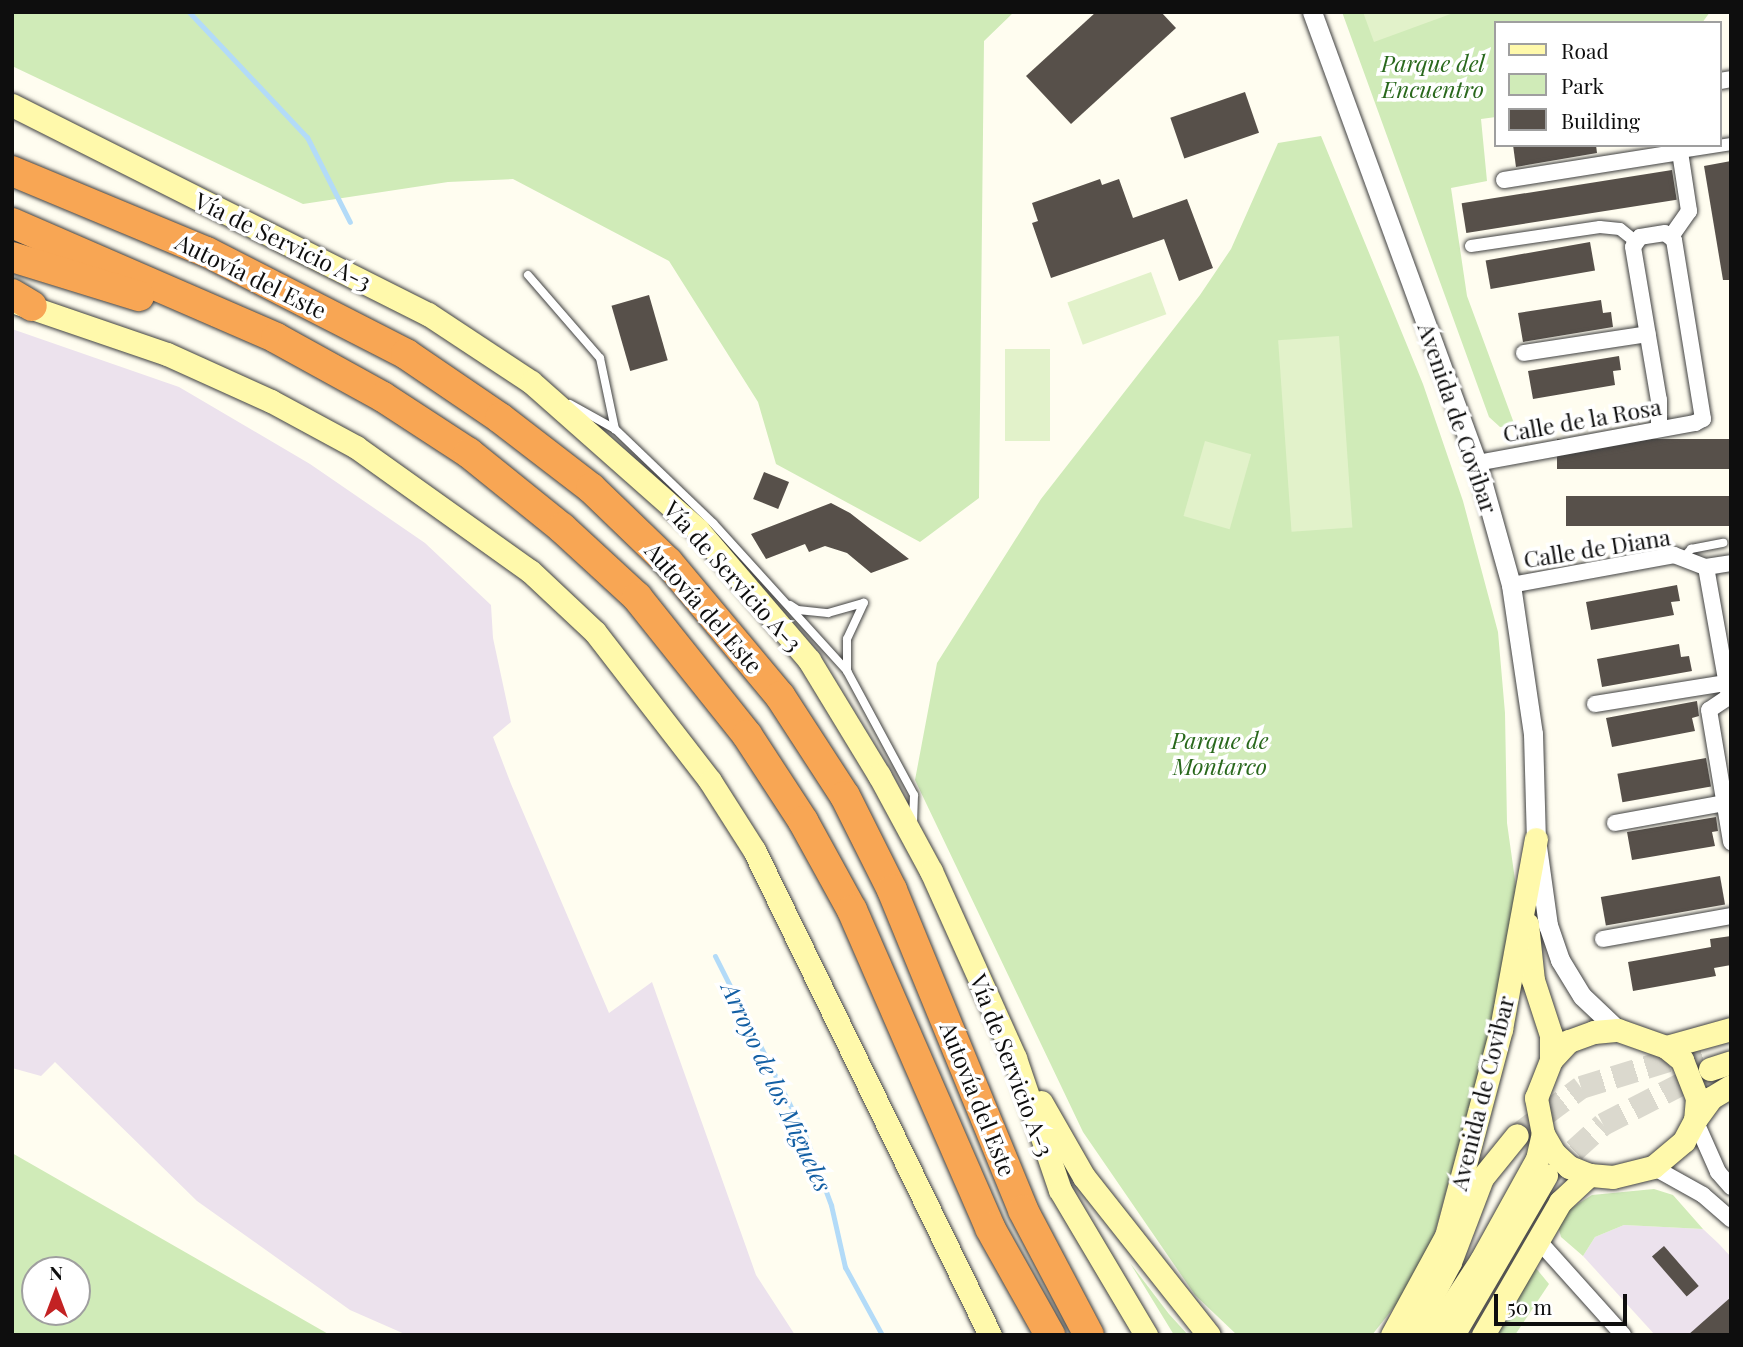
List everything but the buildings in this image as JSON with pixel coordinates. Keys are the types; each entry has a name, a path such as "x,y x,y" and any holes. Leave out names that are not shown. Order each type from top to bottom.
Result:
{"highway":[{"name":"Autovía del Este","path":"15,172 207,252 406,354 500,418 591,488 668,562 780,696 845,796 892,890 1023,1210 1089,1335"},
{"name":"Autovía del Este","path":"12,223 276,338 383,397 469,453 562,528 637,597 678,644 754,746 852,910 990,1228 1050,1335"},
{"path":"12,257 276,338"}],"main road":[{"name":"Vía de Servicio A-3","path":"12,105 428,314 531,382 698,530 809,660 912,836 1015,1058 1060,1190 1146,1335"},
{"path":"19,301 167,354 271,401 356,447 530,571 595,632 710,781 754,850 990,1335"},
{"name":"Avenida de Covibar","path":"1392,1335 1446,1236 1501,1029 1536,839"},
{"path":"1432,1335 1487,1249 1537,1159 1543,1134 1536,1098 1550,1060 1551,1035 1533,980 1525,900"},
{"path":"1666,1047 1731,1029"},
{"path":"1550,1060 1569,1041 1594,1032 1618,1030 1666,1047 1682,1060 1692,1079 1697,1098 1695,1120"},
{"path":"1714,1060 1731,1041"},
{"path":"1015,1058 1084,1177 1209,1335"},
{"path":"1543,1134 1569,1167 1589,1175 1613,1178 1653,1167 1684,1141 1711,1098 1731,1086"},
{"path":"1411,1335 1450,1262 1482,1178 1517,1135"},
{"path":"1453,1335 1546,1175"},
{"path":"1483,1335 1560,1202 1589,1175"}],"street":[{"name":"Avenida de Covibar","path":"1312,12 1477,463 1511,584 1532,734 1536,839 1548,925 1559,960 1582,996 1618,1030"},
{"path":"1504,180 1712,147"},
{"path":"1635,241 1672,235 1689,211 1680,152"},
{"path":"1471,246 1600,227 1620,229 1635,241 1660,429"},
{"name":"Calle de la Rosa","path":"1477,463 1695,423 1704,412 1672,235"},
{"path":"1524,353 1648,334"},
{"name":"Calle de Diana","path":"1511,584 1684,557 1706,567"},
{"path":"1729,692 1706,567 1731,563"},
{"path":"1595,704 1729,692"},
{"path":"1729,692 1709,710 1731,842"},
{"path":"1615,823 1725,794"},
{"path":"1603,939 1731,916"},
{"path":"1695,1120 1718,1172 1731,1186"},
{"path":"1653,1167 1703,1195 1731,1219"},
{"path":"1537,1239 1623,1335"}],"lane":[{"path":"528,275 600,358 615,429"},
{"path":"531,382 615,429 713,523 847,671 914,795 912,836"},
{"path":"1684,557 1691,549 1723,543"},
{"path":"776,595 798,610 828,613 864,603 847,639 847,671"}],"shaded area":[{"path":"12,329 179,387 310,464 425,543 491,605 493,638 511,722 493,737 511,784 609,1013 652,982 756,1275 795,1335 407,1335 350,1310 197,1201 55,1062 41,1076 12,1068"},
{"path":"1624,1225 1703,1229 1719,1244 1731,1257 1731,1335 1655,1335 1583,1256 1595,1237"}],"green space":[{"path":"12,12 1014,12 984,41 979,498 920,542 776,464 758,402 669,261 513,179 448,182 303,204 12,66"},
{"name":"Parque del Encuentro","path":"1342,12 1710,12 1703,21 1494,21 1494,117 1481,119 1487,181 1451,188 1467,296 1515,426 1500,427 1489,417"},
{"path":"1363,12 1456,12 1374,42"},
{"name":"Parque de Montarco","path":"1321,136 1423,384 1463,501 1498,632 1505,713 1507,823 1517,894 1491,1028 1431,1246 1399,1301 1372,1335 1237,1335 1195,1295 1083,1132 915,780 937,663 1041,499 1200,295 1231,249 1278,143"},
{"path":"1151,272 1166,314 1083,345 1067,302"},
{"path":"1339,336 1352,528 1292,532 1278,340"},
{"path":"1005,349 1050,349 1050,441 1005,441"},
{"path":"1205,441 1251,454 1230,529 1184,516"},
{"path":"12,1153 330,1335 12,1335"},
{"path":"1654,1189 1673,1195 1703,1229 1624,1225 1595,1237 1583,1256 1561,1237 1558,1226 1570,1209 1592,1195"},
{"path":"1130,1263 1169,1314 1188,1335 1174,1335"},
{"path":"1535,1267 1549,1284 1515,1335 1497,1335"}],"waterway":[{"path":"189,12 307,137 350,222"},
{"name":"Arroyo de los Migueles","path":"715,956 805,1135 831,1205 845,1267 882,1335"}],"tunnel":[{"path":"1517,1135 1581,1087 1701,1050"},
{"path":"1549,1173 1603,1124 1706,1071"}]}
